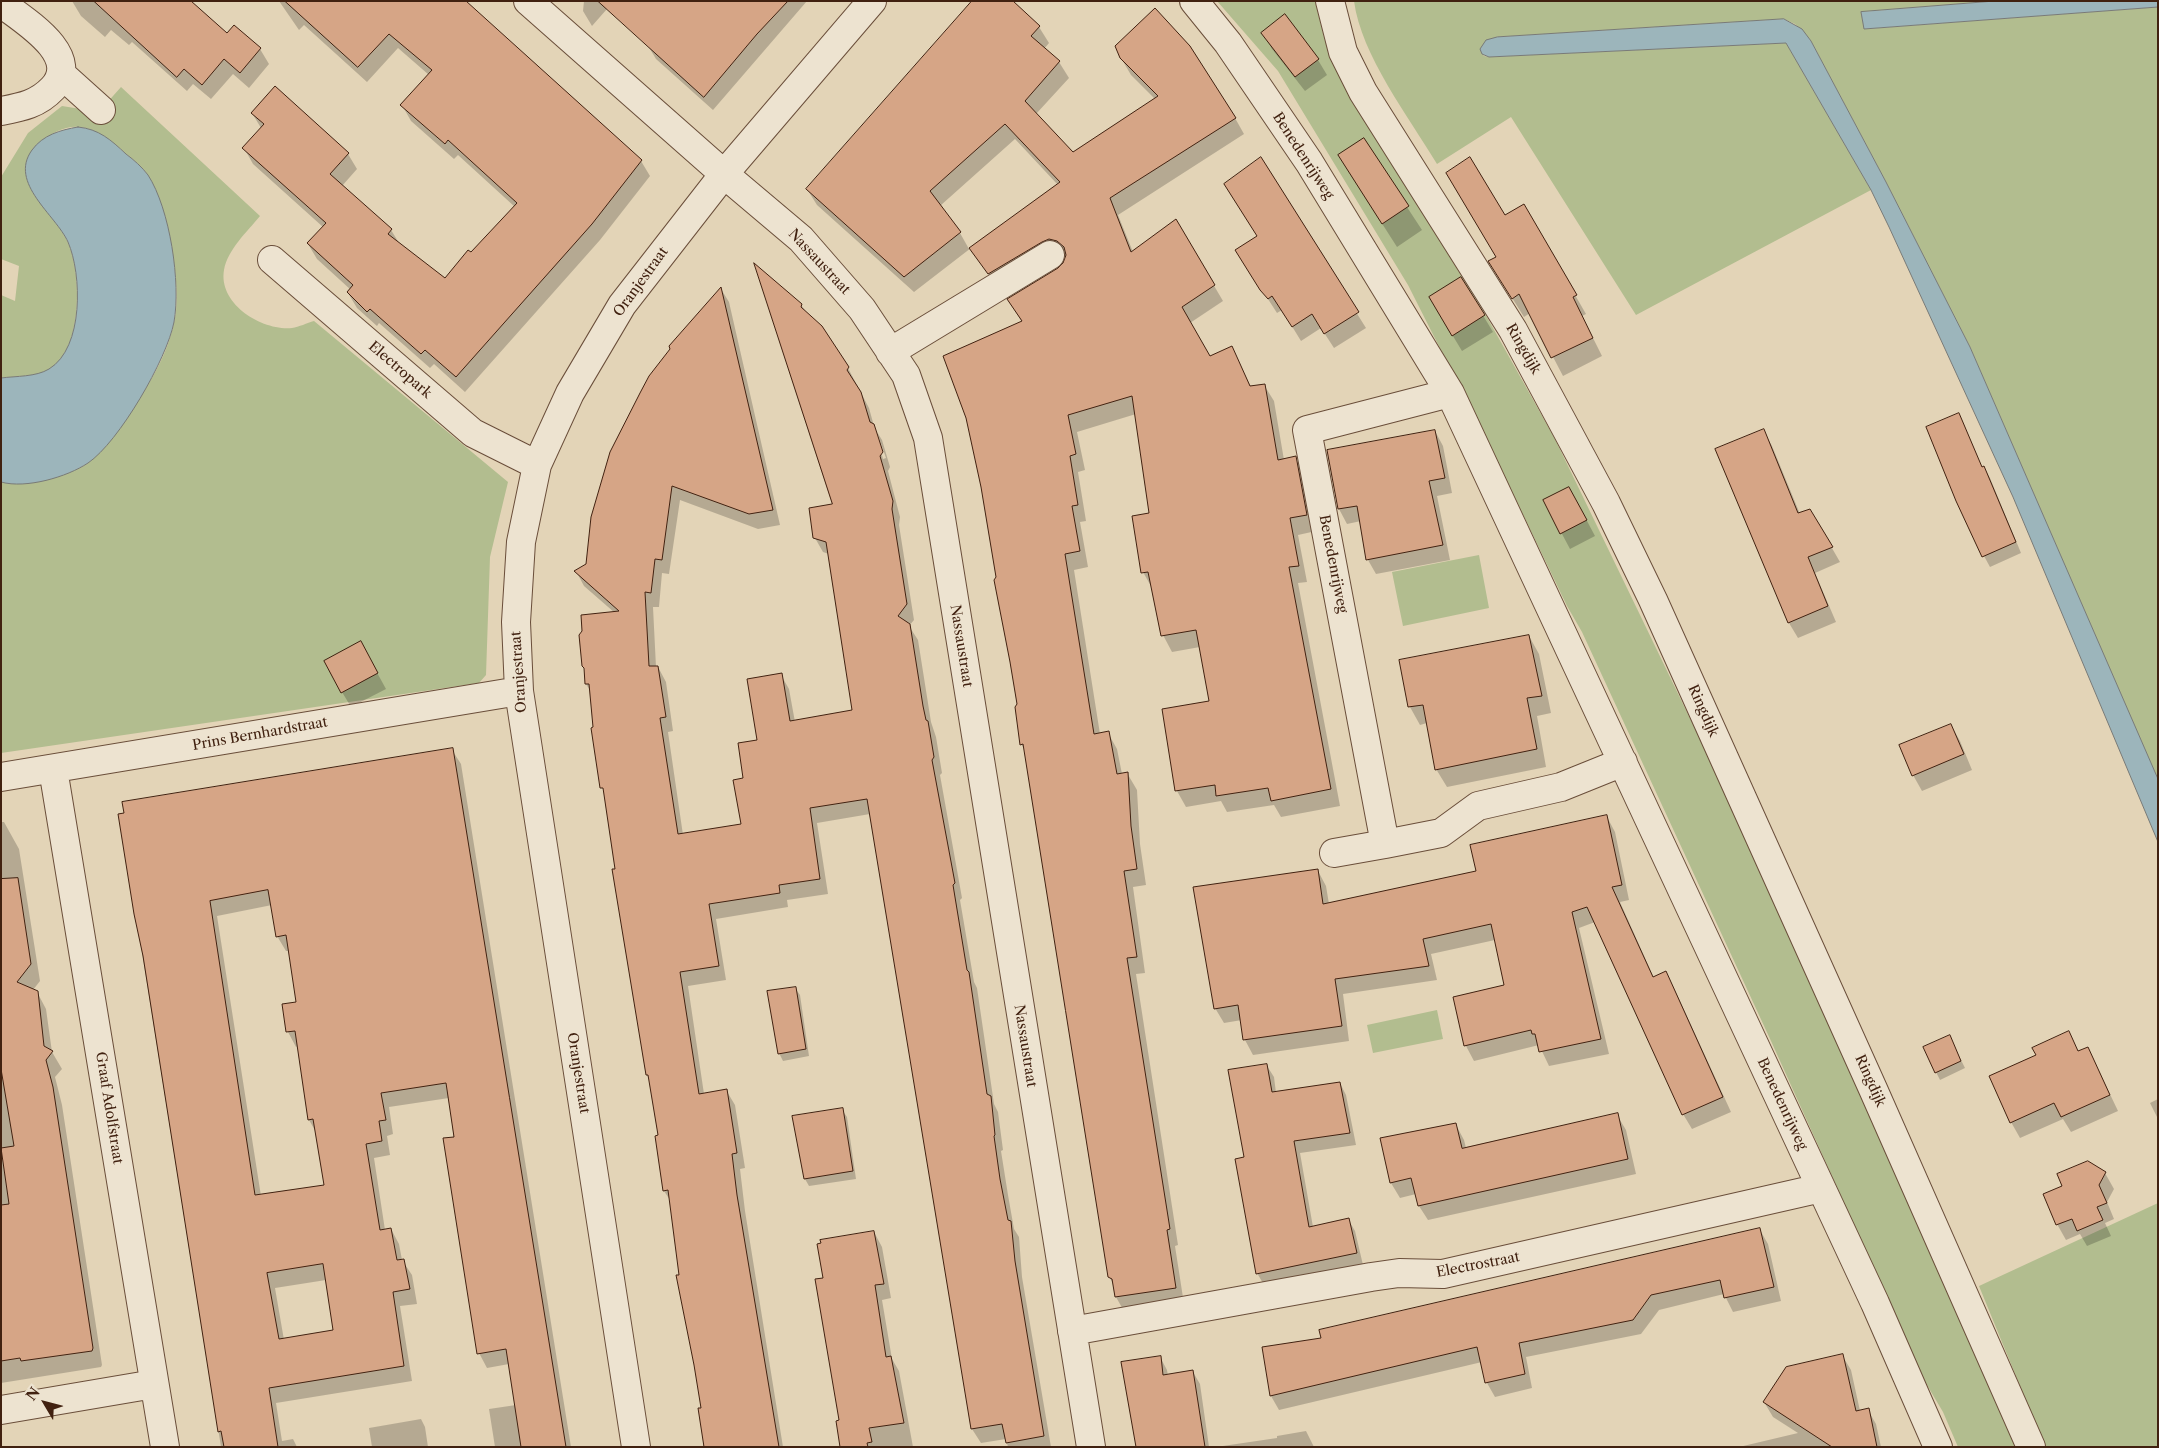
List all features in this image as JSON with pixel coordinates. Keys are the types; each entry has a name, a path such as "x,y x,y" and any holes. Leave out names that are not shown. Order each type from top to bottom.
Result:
{"street":[{"name":"Nassaustraat","path":"528,1 724,174 801,239 862,309 906,375 928,438 1091,1447"},
{"name":"Oranjestraat","path":"636,1447 519,691 516,622 521,542 537,465 570,393 622,305 724,174 872,1"},
{"name":"Benedenrijweg","path":"1194,1 1228,43 1309,162 1450,393 1875,1303 1938,1447"},
{"name":"Ringdijk","path":"1330,1 1343,52 1363,92 1513,330 1611,512 1653,600 1857,1052 2031,1447"},
{"path":"1,3 34,28 52,46 61,62 61,74 56,84 34,103 1,111"},
{"path":"61,74 101,110"},
{"path":"890,352 1050,255"},
{"name":"Electropark","path":"272,260 473,433 537,465"},
{"name":"Benedenrijweg","path":"1385,844 1307,430 1450,393"},
{"name":"Prins Bernhardstraat","path":"1,777 519,691"},
{"path":"1334,853 1441,832 1478,806 1561,787 1623,762"},
{"name":"Graaf Adolfstraat","path":"53,769 165,1447"},
{"name":"Electrostraat","path":"1072,1331 1371,1277 1399,1273 1443,1274 1821,1188"},
{"path":"1,1410 154,1384"}],"green space":[{"path":"1217,1 1315,1 1325,41 1346,88 1488,319 1555,439 1727,795 2023,1447 1958,1447 1943,1412 1924,1380 1771,1041 1582,632 1567,606 1502,471 1408,285 1278,71"},
{"path":"1354,1 1995,1 1861,12 1865,29 2158,7 2158,780 1970,347 1886,182 1811,41 1795,24 1784,19 1497,37 1481,52 1484,56 1490,57 1786,43 1871,190 1636,315 1511,117 1437,164 1376,64 1358,22"},
{"path":"121,87 260,216 239,241 226,262 224,282 228,294 235,304 244,313 256,320 280,328 292,328 314,321 508,482 490,557 486,675 479,683 1,753 1,482 22,483 46,480 80,468 94,457 117,431 159,365 170,339 177,296 174,262 167,225 148,175 142,167 102,135 81,127 59,130 35,147 48,206 68,242 75,267 77,283 76,318 67,350 58,363 42,373 1,378 1,295 15,301 19,266 1,259 1,177 28,133 62,106 93,111 97,114"},
{"path":"1479,555 1489,608 1403,626 1392,572"},
{"path":"1437,1010 1443,1039 1373,1053 1367,1025"},
{"path":"2158,1203 2158,1447 2045,1447 1979,1286"}],"water":[{"path":"1995,1 2158,1 2158,7 1864,29 1861,12"},
{"path":"1784,19 1802,29 1811,41 1886,182 1970,347 2158,779 2158,842 2013,497 1889,227 1871,190 1786,43 1489,57 1482,54 1480,49 1486,40 1497,37"},
{"path":"78,127 92,130 110,140 143,169 156,189 168,226 175,267 176,306 174,322 170,338 152,377 127,419 100,452 88,463 58,477 34,483 11,484 1,482 1,378 38,374 49,369 60,359 69,345 77,310 76,272 73,256 62,232 36,198 30,186 26,174 26,162 32,150 41,140 58,132"}],"building":[{"path":"94,1 191,1 227,33 234,25 261,48 240,73 224,59 202,85 184,69 177,77"},
{"path":"285,1 466,1 642,160 592,224 456,377 425,350 421,354 370,309 367,312 347,292 353,285 307,243 326,223 242,148 264,124 251,113 275,86 349,153 330,174 392,229 388,234 445,278 468,250 471,252 517,203 448,140 445,144 400,105 432,70 389,34 358,67"},
{"path":"598,1 788,1 757,34 704,97"},
{"path":"972,1 1013,1 1040,26 1031,36 1060,61 1025,101 1073,152 1158,96 1120,58 1115,46 1155,8 1190,46 1236,118 1110,198 1131,252 1176,219 1215,285 1182,307 1210,356 1232,346 1250,386 1265,384 1278,460 1296,456 1307,515 1290,518 1299,566 1289,567 1331,789 1271,801 1268,788 1216,796 1215,785 1175,791 1162,709 1209,701 1196,630 1161,636 1148,572 1141,573 1132,516 1149,513 1132,396 1068,415 1076,454 1070,456 1078,505 1072,506 1080,551 1065,554 1094,734 1109,731 1117,774 1128,772 1131,826 1137,869 1124,871 1137,957 1127,958 1170,1229 1167,1230 1176,1288 1115,1297 1112,1279 1108,1277 1023,744 1020,745 1015,707 1017,704 994,580 996,577 981,487 966,418 943,356 1022,321 1007,299 1058,268 1063,263 1066,255 1064,247 1057,241 1049,239 988,274 969,248 1060,182 1005,124 930,191 961,232 904,277 806,189"},
{"path":"1285,14 1319,59 1295,77 1261,33"},
{"path":"1364,138 1409,206 1382,224 1338,155"},
{"path":"1261,157 1359,312 1324,334 1312,314 1292,327 1272,296 1268,299 1260,290 1235,250 1257,236 1224,184"},
{"path":"1470,157 1505,215 1524,204 1577,295 1573,297 1593,338 1551,358 1519,294 1512,299 1488,261 1496,257 1446,173"},
{"path":"754,263 802,304 801,307 822,326 849,367 847,370 861,392 870,422 874,424 883,452 880,456 893,501 892,509 907,604 898,616 910,624 923,706 926,720 928,721 934,757 932,760 955,883 953,885 967,970 969,972 987,1094 991,1096 1000,1179 1008,1220 1011,1221 1015,1261 1044,1436 1006,1443 1002,1424 971,1429 867,799 810,808 820,879 779,885 780,893 709,904 719,966 680,972 699,1094 727,1089 737,1153 732,1154 737,1195 779,1447 704,1447 698,1408 701,1408 694,1365 676,1275 679,1275 668,1190 663,1191 655,1136 658,1135 648,1075 646,1075 612,869 615,869 603,788 600,788 591,728 593,727 589,684 585,684 584,668 582,666 579,635 582,631 581,615 619,611 574,571 586,564 591,517 610,452 640,393 649,376 670,349 669,346 721,287 773,510 749,514 672,486 662,560 655,559 651,593 645,592 649,666 658,666 666,717 660,718 678,834 741,824 733,780 743,778 738,743 757,740 747,679 782,673 790,721 852,710 826,542 813,538 809,508 832,504"},
{"path":"1461,277 1485,315 1452,336 1429,297"},
{"path":"1959,413 2016,542 1982,557 1956,501 1926,427"},
{"path":"1764,429 1798,513 1810,509 1833,547 1808,557 1828,606 1788,623 1715,449"},
{"path":"1435,430 1445,478 1429,481 1443,545 1366,560 1357,506 1338,509 1327,450"},
{"path":"1569,487 1587,520 1560,534 1543,500"},
{"path":"1529,635 1542,696 1527,698 1537,749 1435,770 1423,705 1408,707 1399,660"},
{"path":"361,641 378,673 341,693 324,661"},
{"path":"1951,724 1964,754 1912,776 1899,745"},
{"path":"453,748 566,1447 521,1447 506,1349 477,1354 443,1138 454,1137 446,1083 381,1093 386,1120 379,1121 382,1141 366,1144 380,1230 391,1228 397,1260 404,1259 410,1289 393,1292 404,1366 269,1388 278,1447 224,1447 221,1431 218,1432 143,956 134,914 118,814 124,813 122,802","holes":["268,890 276,937 286,935 296,1002 282,1004 286,1032 295,1031 308,1120 313,1119 324,1185 255,1195 210,901","323,1264 333,1330 279,1339 267,1273"]},
{"path":"1607,815 1622,885 1612,887 1653,977 1666,971 1723,1097 1682,1115 1587,907 1572,912 1601,1039 1539,1052 1535,1034 1532,1034 1531,1030 1464,1046 1453,997 1504,985 1491,924 1423,939 1429,966 1335,979 1342,1026 1243,1040 1238,1005 1214,1009 1193,887 1318,869 1323,904 1476,871 1470,845"},
{"path":"18,878 31,964 17,982 38,991 44,1046 53,1051 46,1060 53,1087 93,1348 92,1351 21,1361 20,1358 1,1361 1,1205 9,1204 1,1148 14,1146 1,1069 1,879"},
{"path":"796,987 806,1049 778,1054 767,991"},
{"path":"2069,1031 2078,1051 2088,1047 2110,1095 2061,1117 2054,1103 2010,1123 1989,1076 2036,1055 2032,1048"},
{"path":"1950,1035 1961,1061 1935,1073 1923,1047"},
{"path":"1267,1064 1272,1092 1340,1082 1350,1133 1294,1141 1309,1227 1349,1218 1357,1253 1256,1274 1235,1159 1244,1157 1228,1070"},
{"path":"843,1108 853,1171 804,1179 792,1116"},
{"path":"1618,1113 1628,1159 1418,1206 1411,1178 1390,1183 1380,1138 1456,1123 1462,1148"},
{"path":"2088,1161 2106,1172 2099,1185 2107,1203 2097,1207 2103,1220 2077,1231 2072,1219 2056,1225 2043,1194 2062,1186 2057,1174"},
{"path":"1760,1228 1774,1287 1724,1298 1720,1280 1651,1295 1633,1320 1519,1343 1525,1374 1485,1383 1477,1347 1270,1396 1262,1347 1321,1338 1319,1330"},
{"path":"874,1231 884,1284 875,1285 886,1357 891,1356 904,1423 869,1428 872,1442 867,1443 868,1447 840,1447 836,1421 839,1420 815,1279 823,1278 817,1244 821,1243 820,1240"},
{"path":"1843,1354 1856,1411 1869,1408 1877,1447 1832,1447 1763,1402 1786,1367"},
{"path":"1161,1356 1163,1375 1193,1370 1205,1447 1136,1447 1121,1362"}]}
